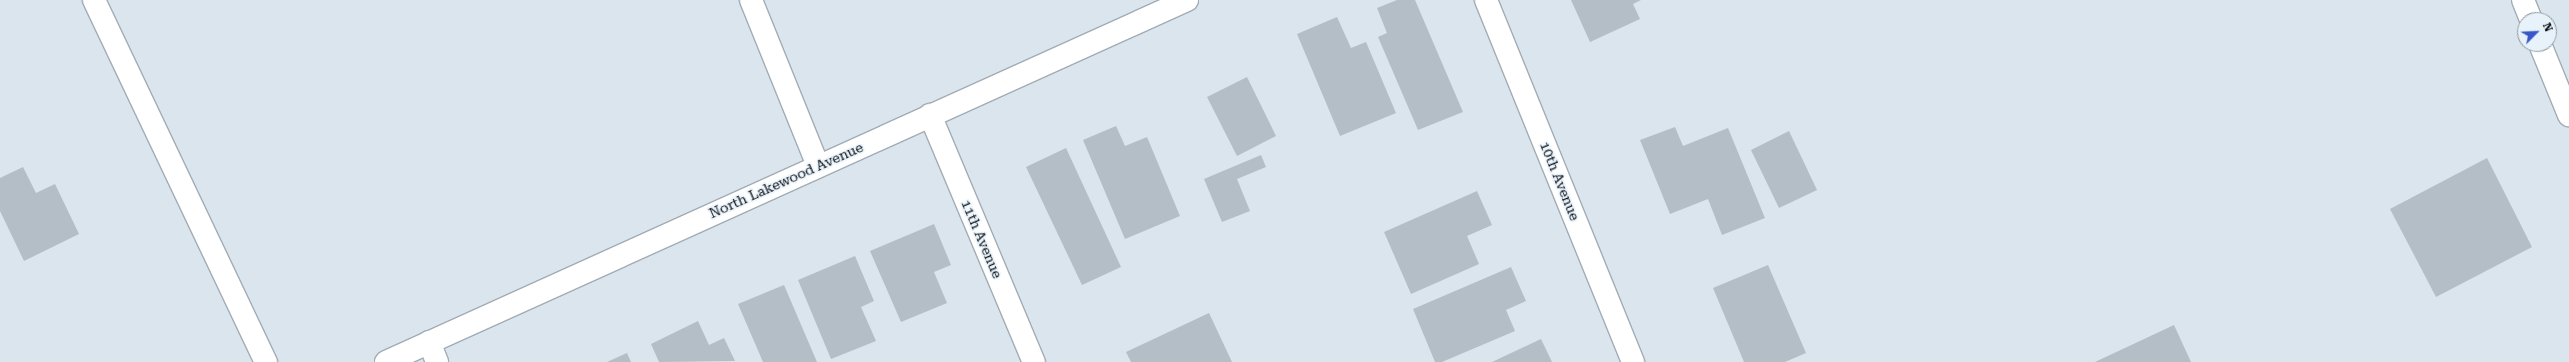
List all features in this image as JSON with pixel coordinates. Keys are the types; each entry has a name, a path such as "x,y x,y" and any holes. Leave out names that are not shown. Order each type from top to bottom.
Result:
{"street":[{"path":"94,0 266,362"},
{"path":"751,0 818,166"},
{"name":"North Lakewood Avenue","path":"386,362 433,352 818,166 1187,0"},
{"name":"10th Avenue","path":"1486,0 1633,362"},
{"path":"2523,0 2528,12"},
{"path":"2543,52 2569,115"},
{"name":"11th Avenue","path":"930,115 1034,362"}],"building":[{"path":"1397,0 1415,0 1463,112 1418,130 1378,37 1387,33 1377,8"},
{"path":"1571,0 1641,0 1633,4 1640,19 1590,42"},
{"path":"1337,17 1351,48 1366,42 1396,113 1340,136 1297,34"},
{"path":"1247,77 1276,136 1237,156 1207,97"},
{"path":"1116,126 1125,146 1147,137 1180,216 1125,239 1083,140"},
{"path":"1675,127 1683,146 1728,128 1765,218 1722,235 1708,199 1670,214 1640,140"},
{"path":"1789,131 1817,190 1779,208 1751,150"},
{"path":"1066,148 1121,267 1082,285 1026,167"},
{"path":"1261,155 1266,167 1237,179 1250,211 1222,222 1204,179"},
{"path":"2487,158 2532,247 2436,297 2390,209"},
{"path":"23,167 36,193 55,184 79,234 24,261 0,211 0,178"},
{"path":"1477,191 1492,225 1467,236 1479,264 1411,294 1384,232"},
{"path":"934,224 951,265 934,272 947,303 901,322 870,251"},
{"path":"855,256 874,301 861,307 876,341 831,359 798,280"},
{"path":"1768,265 1806,353 1785,362 1744,362 1713,288"},
{"path":"1511,267 1526,301 1506,310 1515,331 1442,362 1435,362 1413,309"},
{"path":"784,285 817,362 763,362 738,304"},
{"path":"1209,313 1232,362 1131,362 1126,352"},
{"path":"698,321 709,345 724,338 735,361 659,362 651,344"},
{"path":"2174,325 2191,362 2095,362"},
{"path":"1541,339 1552,362 1492,362"},
{"path":"627,353 631,362 607,362"}]}
